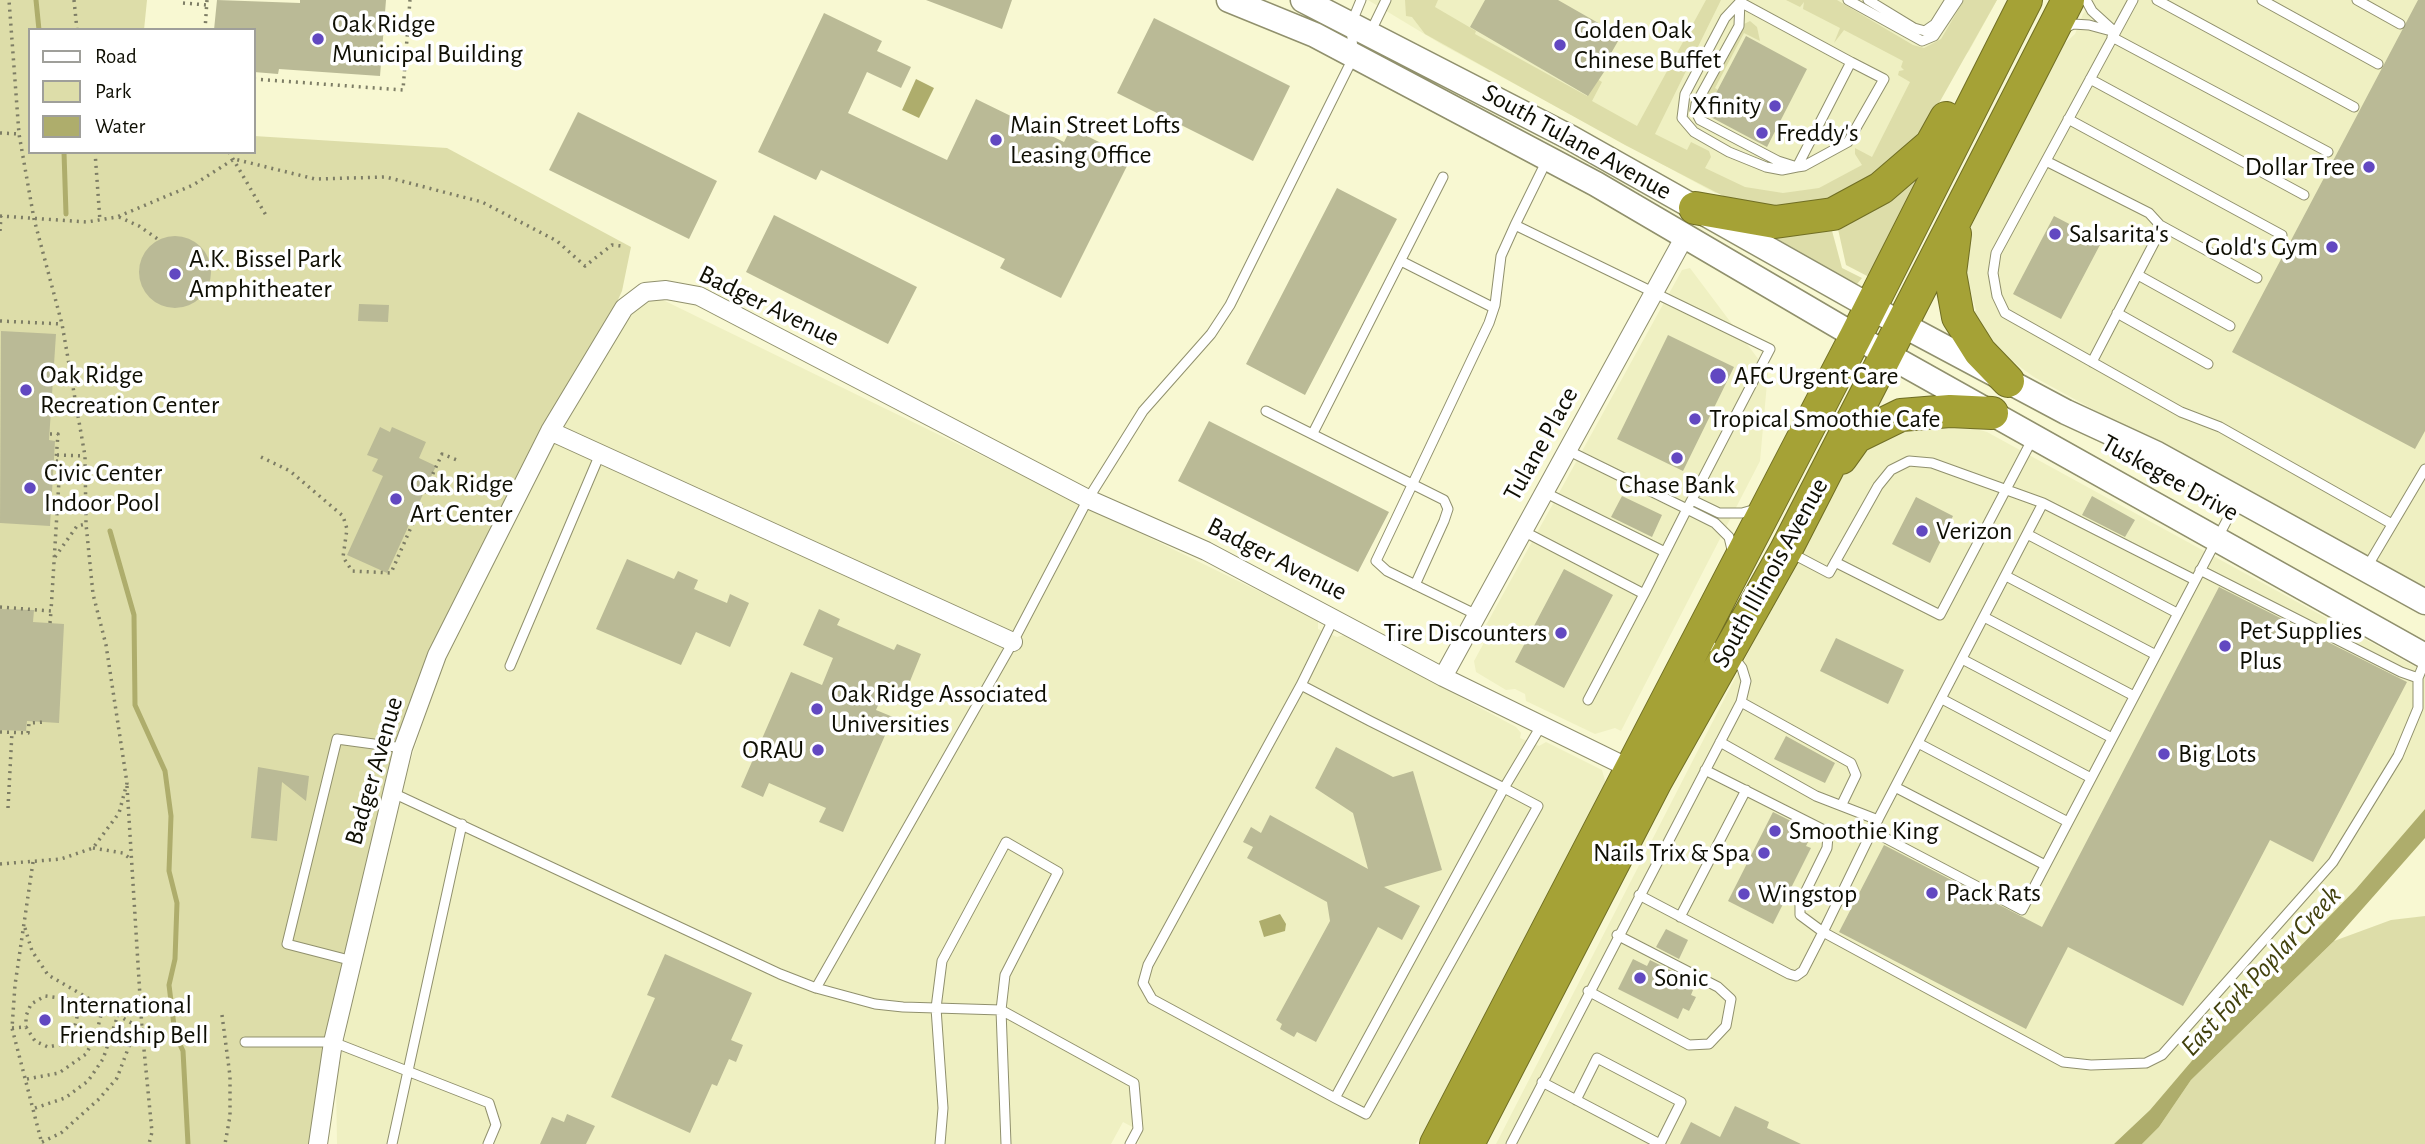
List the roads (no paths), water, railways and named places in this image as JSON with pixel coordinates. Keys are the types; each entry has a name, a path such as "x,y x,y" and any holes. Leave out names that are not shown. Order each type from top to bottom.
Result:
{"highway":[{"path":"1690,222 1775,222 1833,214 1881,188 1931,145 2011,0"},
{"name":"South Illinois Avenue","path":"1459,1140 1643,775 1698,639 1856,336 2026,0"},
{"name":"South Illinois Avenue","path":"1643,775 1726,654 1786,550 2067,0"},
{"path":"1959,211 1951,253 1952,295 1968,335 2008,381"},
{"path":"1810,502 1856,437 1901,415 1950,411 1992,413"}],"main road":[{"name":"South Tulane Avenue","path":"1229,0 1315,35 1548,159 1690,222 1901,324"},
{"name":"South Tulane Avenue","path":"1303,0 1570,138 1886,354"},
{"name":"Tuskegee Drive","path":"1901,324 2008,381 2157,454 2425,602"},
{"name":"Tuskegee Drive","path":"1886,354 2217,538 2421,667"}],"street":[{"name":"Tulane Place","path":"1443,677 1654,293 1690,222"},
{"name":"Badger Avenue","path":"318,1144 333,1042 403,748 437,655 550,431 624,308 645,292 666,290 699,296 1088,499 1206,551 1443,677 1643,775"},
{"path":"550,431 1013,642"}],"lane":[{"path":"816,988 1013,642 1088,499 1143,411 1211,334 1225,313 1354,56 1360,29 1361,0"},
{"path":"1354,56 1360,29 1386,0"},
{"path":"1848,0 1922,41 1934,36 1958,0"},
{"path":"1868,0 1914,28 1925,31 1935,24 1950,0"},
{"path":"2086,0 2092,11 2113,34"},
{"path":"2133,0 1996,253 1993,273 1997,296 2006,313 2181,412 2220,427 2392,524"},
{"path":"2157,0 2354,107"},
{"path":"2262,0 2378,64"},
{"path":"2357,0 2400,24"},
{"path":"1740,1 1884,79 1849,142 1797,167 1782,170 1766,167 1729,152 1694,132 1682,118 1685,94 1725,18 1740,1"},
{"path":"1740,1 1739,26 1696,104 1696,115 1700,120 1742,143 1797,167"},
{"path":"2047,37 2073,24 2113,34 2328,152"},
{"path":"1797,167 1851,62"},
{"path":"2090,79 2304,195"},
{"path":"2068,119 2282,235"},
{"path":"1477,615 1387,571 1376,561 1494,309 1501,256 1548,159"},
{"path":"2046,161 2149,213 2160,225 2257,278"},
{"path":"1313,433 1443,177"},
{"path":"1515,225 1770,349 1588,700"},
{"path":"2092,362 2138,275 2160,225"},
{"path":"1401,261 1494,309"},
{"path":"2138,275 2230,326"},
{"path":"2118,313 2208,364"},
{"path":"1266,411 1444,500 1448,509 1415,585"},
{"path":"1835,562 1940,615 2034,436"},
{"path":"1567,450 1715,523 1729,537 1736,566"},
{"path":"510,666 600,454"},
{"path":"1786,550 1829,573 1878,486 1891,470 1909,461 1933,463 2043,503 2195,580"},
{"path":"2365,570 2425,469"},
{"path":"1544,492 1665,552"},
{"path":"1872,831 2022,910 2238,499"},
{"path":"1692,500 1719,513 1742,513 1768,505"},
{"path":"1639,895 1796,976 1803,971 1895,786 2043,503"},
{"path":"1523,531 1644,594"},
{"path":"2027,534 2178,613"},
{"path":"2200,570 2421,667"},
{"path":"2006,576 2156,655"},
{"path":"1984,617 2134,696"},
{"path":"1301,685 1538,806 1366,1114 1152,999 1143,983 1148,965 1301,685 1334,618"},
{"path":"1511,1144 1741,702 1746,681 1742,668 1726,654 1698,639"},
{"path":"1962,659 2112,738"},
{"path":"1705,770 1822,829 1828,836 1827,848 1800,903 1800,915 1823,932 2063,1062 2091,1065 2146,1063 2162,1055 2333,862 2398,756 2418,708 2421,667 2425,662"},
{"path":"1942,699 2091,778"},
{"path":"1741,702 1851,763 1856,775 1842,804"},
{"path":"1335,1098 1504,788 1541,726"},
{"path":"352,961 287,944 337,739 403,748"},
{"path":"1720,742 1816,796 1878,820"},
{"path":"1918,743 2068,822"},
{"path":"1895,786 2045,865"},
{"path":"1681,917 1746,790"},
{"path":"393,793 779,974 816,988 875,1004 1001,1010 1134,1083 1138,1129 1130,1144"},
{"path":"392,1144 462,824"},
{"path":"940,1144 943,1108 936,1008 942,961 1006,842 1058,872 1005,975 1001,1010 1006,1144"},
{"path":"1588,992 1689,1045 1709,1044 1726,1026 1731,999 1718,987 1618,935"},
{"path":"244,1042 333,1042 489,1103 496,1125 488,1144"},
{"path":"1542,1082 1576,1100 1660,1144 1681,1102 1597,1058 1576,1100"}],"water":[{"path":"916,79 934,88 919,118 902,110"},
{"name":"East Fork Poplar Creek","path":"2425,809 2425,838 2334,941 2191,1080 2159,1127 2142,1144 2114,1144 2150,1110 2213,1036 2356,889"},
{"path":"1280,914 1286,924 1285,931 1264,937 1259,921"}],"waterway":[{"path":"36,0 39,28"},
{"path":"64,154 66,214"},
{"path":"110,531 134,615 135,705 165,771 171,816 169,871 177,903 175,959 169,985 175,1034 183,1051 188,1144"}],"place":[{"name":"Oak Ridge Municipal Building","path":"318,39"},
{"name":"Golden Oak Chinese Buffet","path":"1560,45"},
{"name":"Xfinity","path":"1775,106"},
{"name":"Freddy's","path":"1762,133"},
{"name":"Main Street Lofts Leasing Office","path":"996,140"},
{"name":"Dollar Tree","path":"2369,167"},
{"name":"Salsarita's","path":"2055,234"},
{"name":"Gold's Gym","path":"2332,247"},
{"name":"A.K. Bissel Park Amphitheater","path":"175,274"},
{"name":"AFC Urgent Care","path":"1718,376"},
{"name":"Oak Ridge Recreation Center","path":"26,390"},
{"name":"Tropical Smoothie Cafe","path":"1695,419"},
{"name":"Chase Bank","path":"1677,458"},
{"name":"Civic Center Indoor Pool","path":"30,488"},
{"name":"Oak Ridge Art Center","path":"396,499"},
{"name":"Verizon","path":"1922,531"},
{"name":"Tire Discounters","path":"1561,633"},
{"name":"Pet Supplies Plus","path":"2225,646"},
{"name":"Oak Ridge Associated Universities","path":"817,709"},
{"name":"ORAU","path":"818,750"},
{"name":"Big Lots","path":"2164,754"},
{"name":"Smoothie King","path":"1775,831"},
{"name":"Nails Trix & Spa","path":"1764,853"},
{"name":"Pack Rats","path":"1932,893"},
{"name":"Wingstop","path":"1744,894"},
{"name":"Sonic","path":"1640,978"},
{"name":"International Friendship Bell","path":"45,1020"}]}
